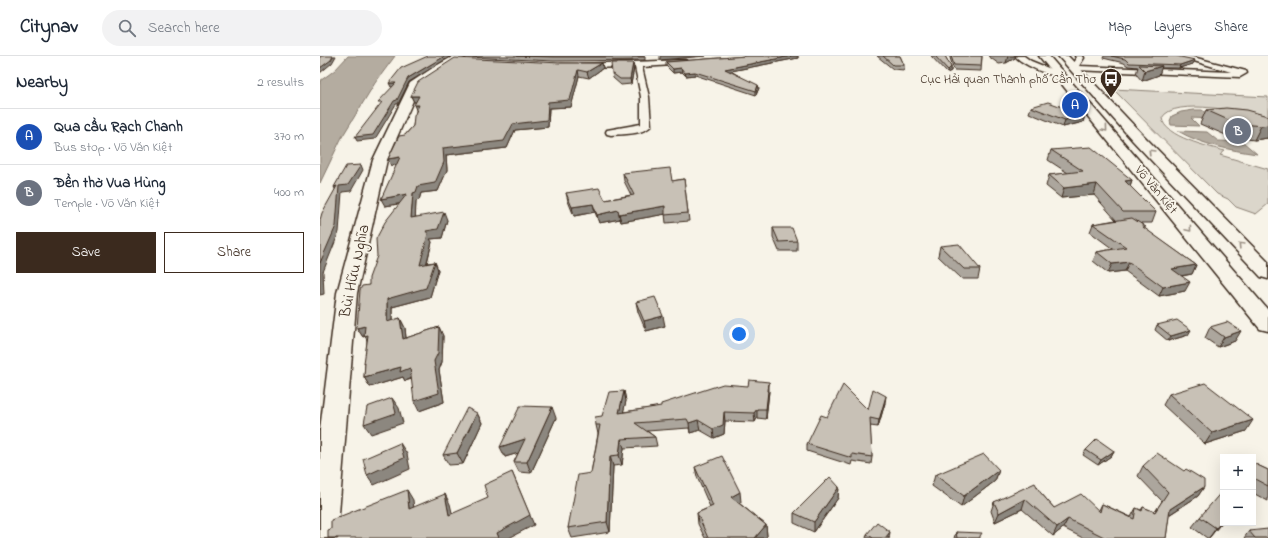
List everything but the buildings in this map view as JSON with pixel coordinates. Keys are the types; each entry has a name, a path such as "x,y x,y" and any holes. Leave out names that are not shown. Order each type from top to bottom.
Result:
{"main road":[{"name":"Võ Văn Kiệt","path":"1044,56 1268,324"},
{"name":"Võ Văn Kiệt","path":"1064,56 1077,62 1138,138 1268,273"},
{"name":"Bùi Hữu Nghĩa","path":"322,538 347,293 380,160 414,85 458,59"}],"street":[{"path":"638,61 658,56"},
{"path":"1019,56 1028,63 1059,74"},
{"path":"1077,62 1240,75 1243,73 1181,56"},
{"path":"611,132 638,129 646,126 645,97 638,61"},
{"path":"574,66 638,61 697,61"}],"shaded area":[{"path":"348,56 395,56 375,83 342,137 320,183 320,81 335,70"},
{"path":"1113,89 1268,97 1268,118 1229,110 1195,107 1169,111 1162,118 1165,125 1179,136 1199,144 1225,151 1220,155 1268,169 1268,204 1256,214 1236,207 1228,199 1217,194"},
{"path":"1202,110 1214,119 1191,118 1199,126 1171,125 1170,121 1172,116 1181,112"},
{"path":"1178,131 1207,132 1218,141 1243,142 1257,154 1226,149 1197,140"}],"place":[{"name":"Cục Hải quan Thành phố Cần Thơ","path":"1111,98"},
{"name":"Qua cầu Rạch Chanh","path":"1075,105"},
{"name":"Đền thờ Vua Hùng","path":"1238,131"}]}
